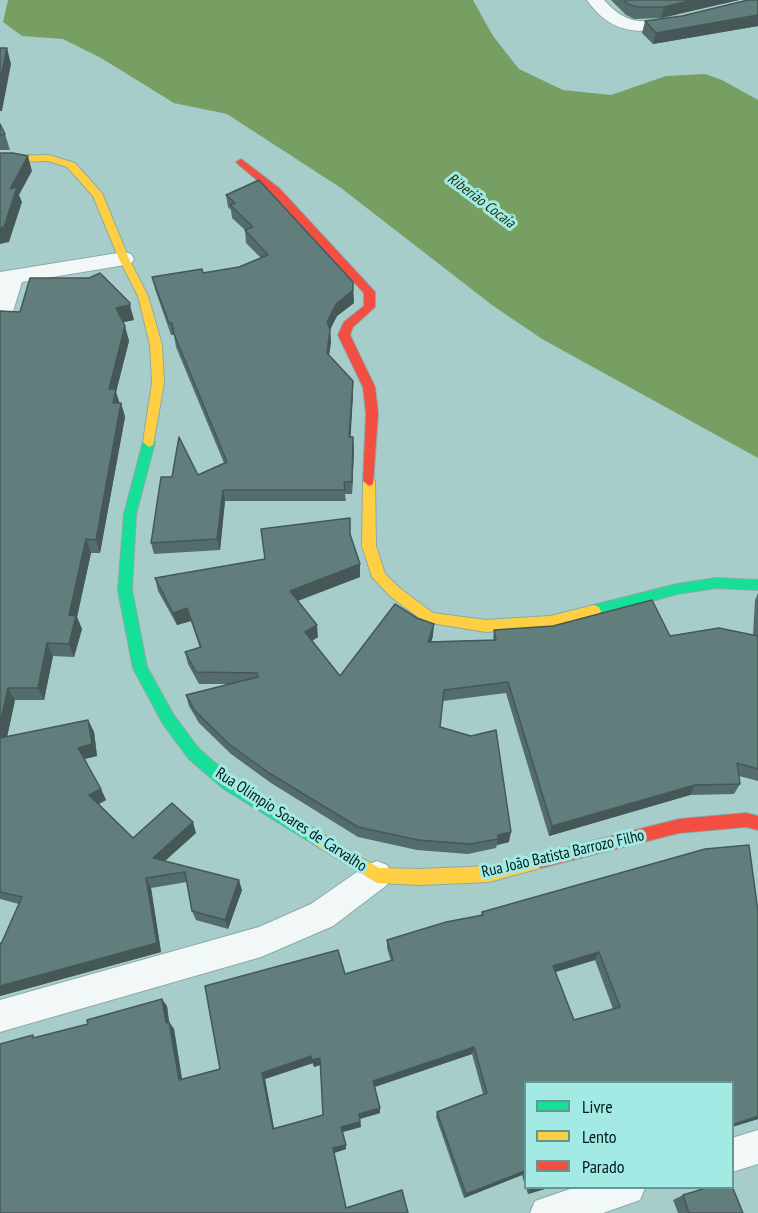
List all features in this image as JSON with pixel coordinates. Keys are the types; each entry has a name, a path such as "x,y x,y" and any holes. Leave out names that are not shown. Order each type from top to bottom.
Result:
{"main road":[{"name":"Rua Olímpio Soares de Carvalho","path":"0,159 49,158 71,165 98,195 146,306 156,345 158,383 148,448 130,514 125,590 140,668 168,719 194,754 203,762 229,784 377,875"},
{"path":"241,162 275,190 370,292 369,307 348,325 344,335 369,387 372,413 369,546 379,576 396,593 430,618 486,626 550,622 677,589 716,583 758,585"},
{"name":"Rua João Batista Barrozo Filho","path":"377,875 420,877 489,874 679,826 746,820 758,823"}],"street":[{"path":"595,0 613,19 628,26 651,27 694,16"},
{"path":"0,318 7,277 124,259"},
{"path":"0,1016 261,942 322,915 377,875"},
{"path":"734,1154 758,1147"},
{"path":"547,1213 625,1189"}],"water":[{"name":"Riberião Cocaia","path":"8,0 473,0 493,36 519,69 563,90 611,95 666,76 705,74 722,80 758,100 758,458 542,339 492,305 341,188 227,114 174,103 101,58 63,39 22,36 3,22"}],"building":[{"path":"624,0 693,0 664,7 637,7"},
{"path":"748,0 758,0 758,15 656,33 645,21 682,16"},
{"path":"0,48 7,48 0,81"},
{"path":"0,124 5,134 0,135"},
{"path":"0,153 28,156 10,189 17,187 4,227 0,228"},
{"path":"259,180 353,282 353,290 336,304 327,322 330,329 327,353 353,381 349,437 353,437 352,482 344,482 345,490 223,490 217,539 151,543 161,477 172,477 179,437 198,475 227,462 152,277 202,269 203,273 239,267 268,255 245,230 253,227 230,205 235,203 226,195"},
{"path":"100,273 130,305 116,308 125,326 109,389 116,389 113,403 121,403 96,540 86,539 69,615 76,616 69,644 47,643 38,688 8,688 0,724 0,311 20,312 30,278 89,278"},
{"path":"350,518 350,534 360,564 290,591 317,625 305,632 340,676 395,604 417,618 434,624 428,642 496,640 494,630 553,626 652,600 670,636 719,628 758,636 758,769 737,763 740,784 695,785 552,826 508,682 444,690 440,727 471,736 496,730 511,832 498,835 498,839 470,844 418,840 358,827 269,773 229,744 195,711 186,695 258,677 257,673 196,672 185,652 201,647 187,608 173,613 155,578 265,559 261,529"},
{"path":"88,720 92,744 78,748 101,789 89,795 133,838 172,803 193,822 153,858 239,880 225,920 192,911 185,872 146,878 157,943 0,986 0,943 22,897 0,892 0,738"},
{"path":"749,845 758,912 758,1116 734,1124 734,1081 524,1081 524,1171 466,1194 437,1112 487,1093 474,1047 373,1081 380,1108 359,1114 360,1122 341,1127 346,1145 333,1148 346,1208 402,1190 408,1213 0,1213 0,1044 88,1024 87,1020 162,999 166,1023 169,1022 179,1080 220,1069 205,986 338,950 345,974 393,960 387,940 446,922 483,915 482,912 705,849","holes":["599,952 620,1007 574,1020 553,966","311,1056 312,1060 320,1058 323,1115 273,1129 262,1073"]},
{"path":"703,1189 733,1189 743,1213 689,1213 683,1195"}],"traffic: fast":[{"path":"149,442 130,514 125,590 140,668 168,719 194,754 229,784 323,842"},
{"path":"594,611 677,589 716,583 758,585"}],"traffic: slow":[{"path":"0,159 49,158 71,165 98,195 124,259 143,296 156,345 158,383 149,442"},
{"path":"369,481 369,546 379,577 396,593 430,618 486,626 550,622 594,611"},
{"path":"323,842 377,875 420,877 489,874 541,861"}],"traffic: jam":[{"path":"241,162 275,190 370,292 369,307 348,325 344,335 369,387 372,413 369,481"},
{"path":"541,861 679,826 746,820 758,823"}]}
